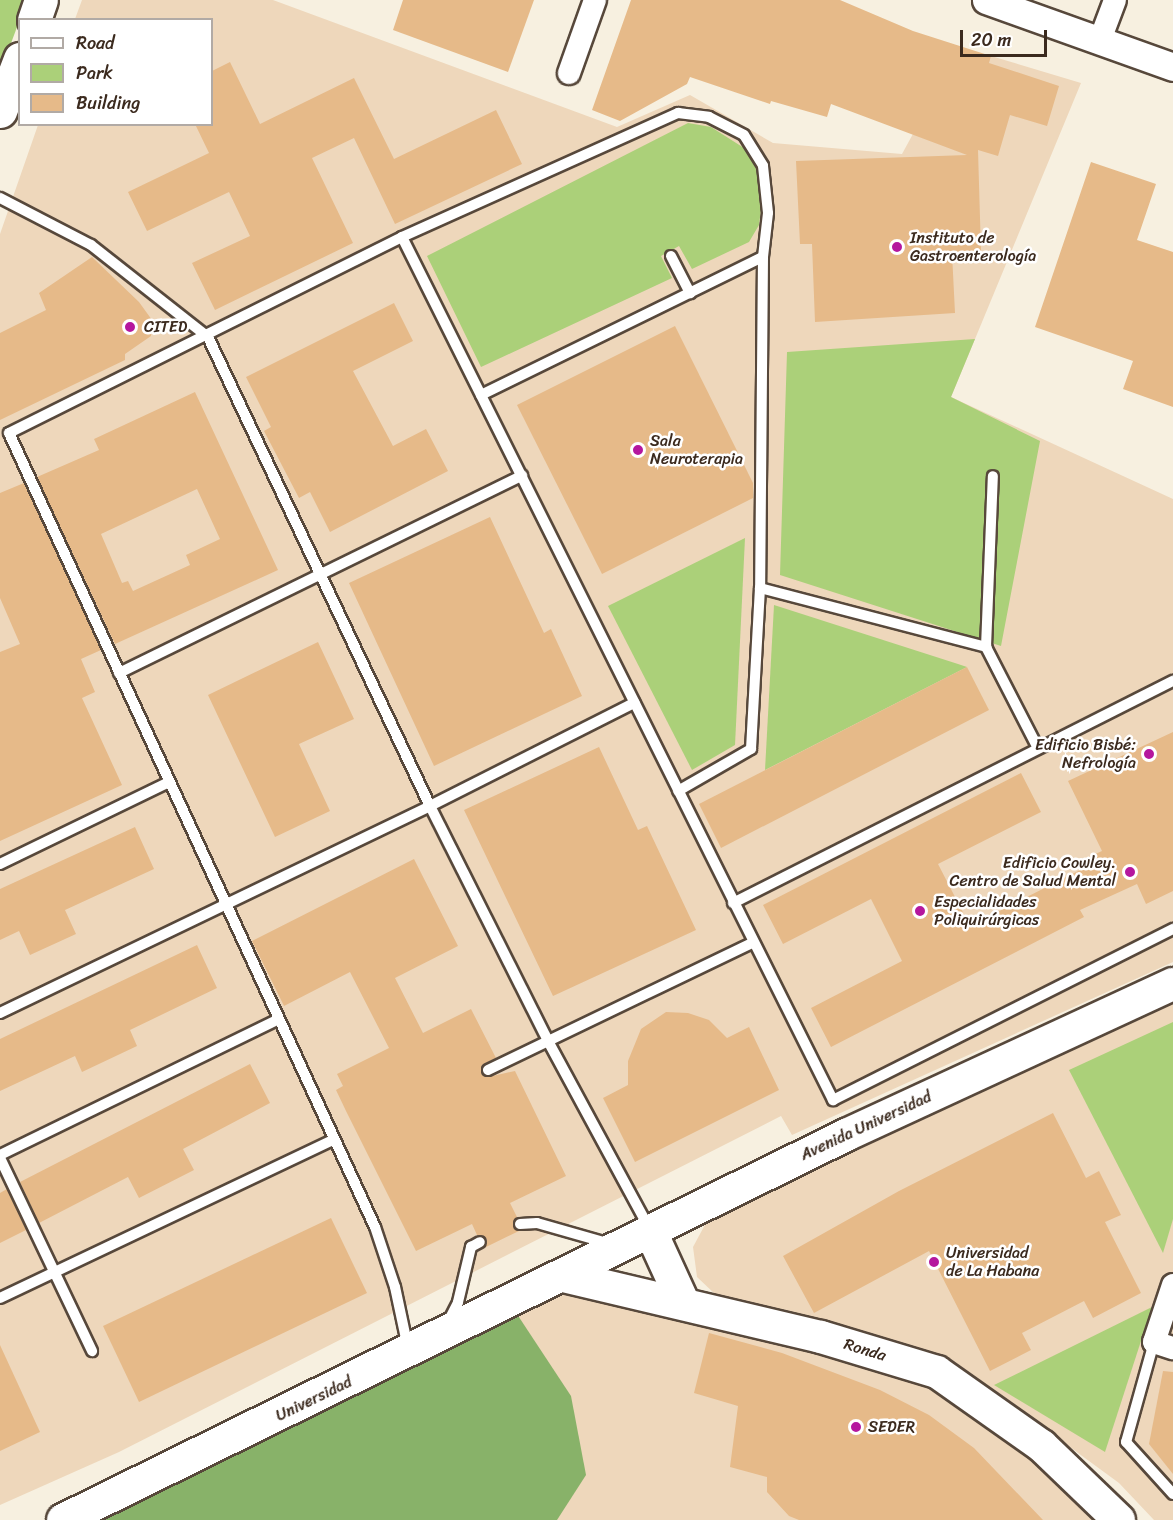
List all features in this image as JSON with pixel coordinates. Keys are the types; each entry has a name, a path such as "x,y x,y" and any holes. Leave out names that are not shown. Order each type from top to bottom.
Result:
{"main road":[{"path":"35,18 41,0"},
{"path":"0,111 18,64"},
{"name":"Avenida Universidad","path":"563,1276 690,1212 1173,984"},
{"path":"668,1269 671,1233 690,1212"},
{"path":"638,1238 668,1269 683,1302"},
{"name":"Universidad","path":"63,1520 563,1276"},
{"name":"Ronda","path":"563,1276 683,1302 937,1372 1042,1446 1119,1520"}],"street":[{"path":"570,73 595,0"},
{"path":"986,0 1173,67"},
{"path":"1100,40 1114,0"},
{"path":"1163,1345 1173,1285"}],"lane":[{"path":"409,1352 395,1287 375,1227 9,433 208,337 402,237 678,113 709,117 744,135 763,166 768,213 763,257 760,588 751,749 678,791"},
{"path":"0,198 91,245 208,337 430,807 548,1041 638,1238 591,1241 530,1222 520,1224"},
{"path":"402,237 752,943 833,1100 1173,930"},
{"path":"671,256 690,293"},
{"path":"481,395 763,257"},
{"path":"119,673 319,573 522,476"},
{"path":"993,476 986,647 1038,748"},
{"path":"760,588 986,647"},
{"path":"733,903 1173,681"},
{"path":"0,1013 430,807 634,703"},
{"path":"0,864 169,782"},
{"path":"488,1070 752,943"},
{"path":"92,1351 0,1156 279,1019"},
{"path":"0,1298 333,1140"},
{"path":"440,1337 458,1302 471,1247 480,1242"},
{"path":"1163,1345 1126,1442 1173,1494"}],"shaded area":[{"path":"82,0 273,0 617,127 690,95 773,143 902,154 914,132 991,56 1081,83 951,397 1173,499 1173,962 792,1135 781,1116 119,1452 0,1505 0,234 38,126 213,126 213,18 75,18"},
{"name":"Universidad de La Habana","path":"1173,999 1173,1520 1154,1520 1119,1483 946,1356 716,1295 697,1277 693,1247 707,1221"},
{"path":"563,1276 937,1372 1119,1520 126,1520"}],"green space":[{"path":"0,0 27,0 20,18 18,18 18,24 0,73"},
{"path":"688,123 711,127 744,148 753,160 762,183 762,202 759,225 749,242 692,269 679,246 661,256 672,278 481,367 427,256"},
{"path":"975,339 951,397 1040,441 1001,646 780,575 787,352"},
{"path":"745,538 735,745 692,770 608,606"},
{"path":"774,605 958,664 967,667 765,770"},
{"path":"1173,1022 1173,1219 1163,1253 1069,1070"},
{"path":"509,1302 571,1396 586,1475 557,1520 91,1520"},
{"path":"1152,1307 1105,1452 994,1385"}],"building":[{"path":"403,0 534,0 508,72 393,30"},
{"path":"631,0 840,0 913,31 991,56 989,63 1059,86 1047,126 1010,115 998,156 978,150 981,252 952,253 955,313 815,322 812,244 800,244 796,161 967,155 831,104 827,117 771,101 770,104 690,77 687,84 620,121 592,110"},
{"path":"230,62 260,124 354,78 394,159 496,110 522,164 395,224 354,138 312,158 353,243 215,310 192,263 250,236 229,192 147,231 128,192 209,153 196,126 213,126 213,70"},
{"path":"1091,162 1156,184 1137,240 1173,252 1173,407 1123,389 1133,361 1035,327"},
{"path":"92,257 139,302 152,320 151,336 125,354 125,360 0,420 0,333 46,310 39,293"},
{"path":"394,303 413,341 353,371 393,446 426,429 448,471 330,532 310,492 299,498 264,431 271,427 246,377"},
{"name":"Sala Neuroterapia","path":"675,326 753,483 753,498 602,574 517,405"},
{"path":"195,392 278,570 115,644 37,477 99,450 94,439","holes":["197,489 220,539 186,555 190,565 133,591 128,581 122,583 101,534"]},
{"path":"24,483 101,650 81,659 95,692 82,698 122,785 0,841 0,652 20,644 0,598 0,493"},
{"path":"490,517 544,633 551,629 582,696 434,766 349,583"},
{"path":"318,642 354,719 299,744 330,811 275,837 208,695"},
{"path":"967,667 989,710 721,848 699,804"},
{"name":"Especialidades Poliquirúrgicas","path":"1173,732 1173,891 1146,904 1137,884 1080,910 1084,917 831,1047 811,1008 902,961 871,899 783,944 763,905 1021,773 1041,812 938,864 970,926 1086,867 1082,860 1102,851 1068,781"},
{"path":"599,747 638,830 647,826 696,930 553,996 464,810"},
{"path":"135,827 154,869 65,910 76,934 30,955 19,931 0,940 0,889"},
{"path":"414,859 458,946 395,978 423,1033 471,1009 496,1058 482,1065 482,1074 488,1077 515,1071 566,1176 510,1203 517,1217 513,1225 519,1231 484,1248 487,1239 477,1235 472,1224 416,1251 346,1111 336,1090 343,1086 337,1074 389,1048 350,972 284,1006 252,941"},
{"path":"197,945 217,988 130,1030 137,1046 82,1072 75,1056 0,1091 0,1039"},
{"path":"666,1012 688,1013 709,1020 727,1038 749,1027 779,1090 635,1162 603,1098 628,1085 628,1061 641,1029"},
{"path":"250,1064 270,1103 183,1149 194,1170 139,1198 128,1177 39,1223 20,1182"},
{"path":"1053,1113 1086,1178 1099,1171 1121,1215 1105,1222 1141,1293 1093,1318 1084,1301 1022,1333 1031,1350 990,1371 929,1251 814,1313 783,1256 899,1191"},
{"path":"7,1189 26,1230 0,1243 0,1193"},
{"path":"331,1218 367,1293 139,1402 103,1326"},
{"name":"SEDER","path":"709,1333 782,1353 880,1390 929,1415 974,1448 1043,1520 799,1520 789,1516 767,1492 767,1477 730,1467 738,1406 694,1393"},
{"path":"0,1345 40,1432 0,1451"},
{"path":"1163,1371 1173,1372 1173,1474 1149,1444"}],"place":[{"name":"Instituto de Gastroenterología","path":"897,247"},
{"name":"CITED","path":"130,327"},
{"name":"Sala Neuroterapia","path":"638,450"},
{"name":"Edificio Bisbé: Nefrología","path":"1149,754"},
{"name":"Edificio Cowley. Centro de Salud Mental","path":"1130,872"},
{"name":"Especialidades Poliquirúrgicas","path":"920,911"},
{"name":"Universidad de La Habana","path":"934,1262"},
{"name":"SEDER","path":"856,1427"}]}
